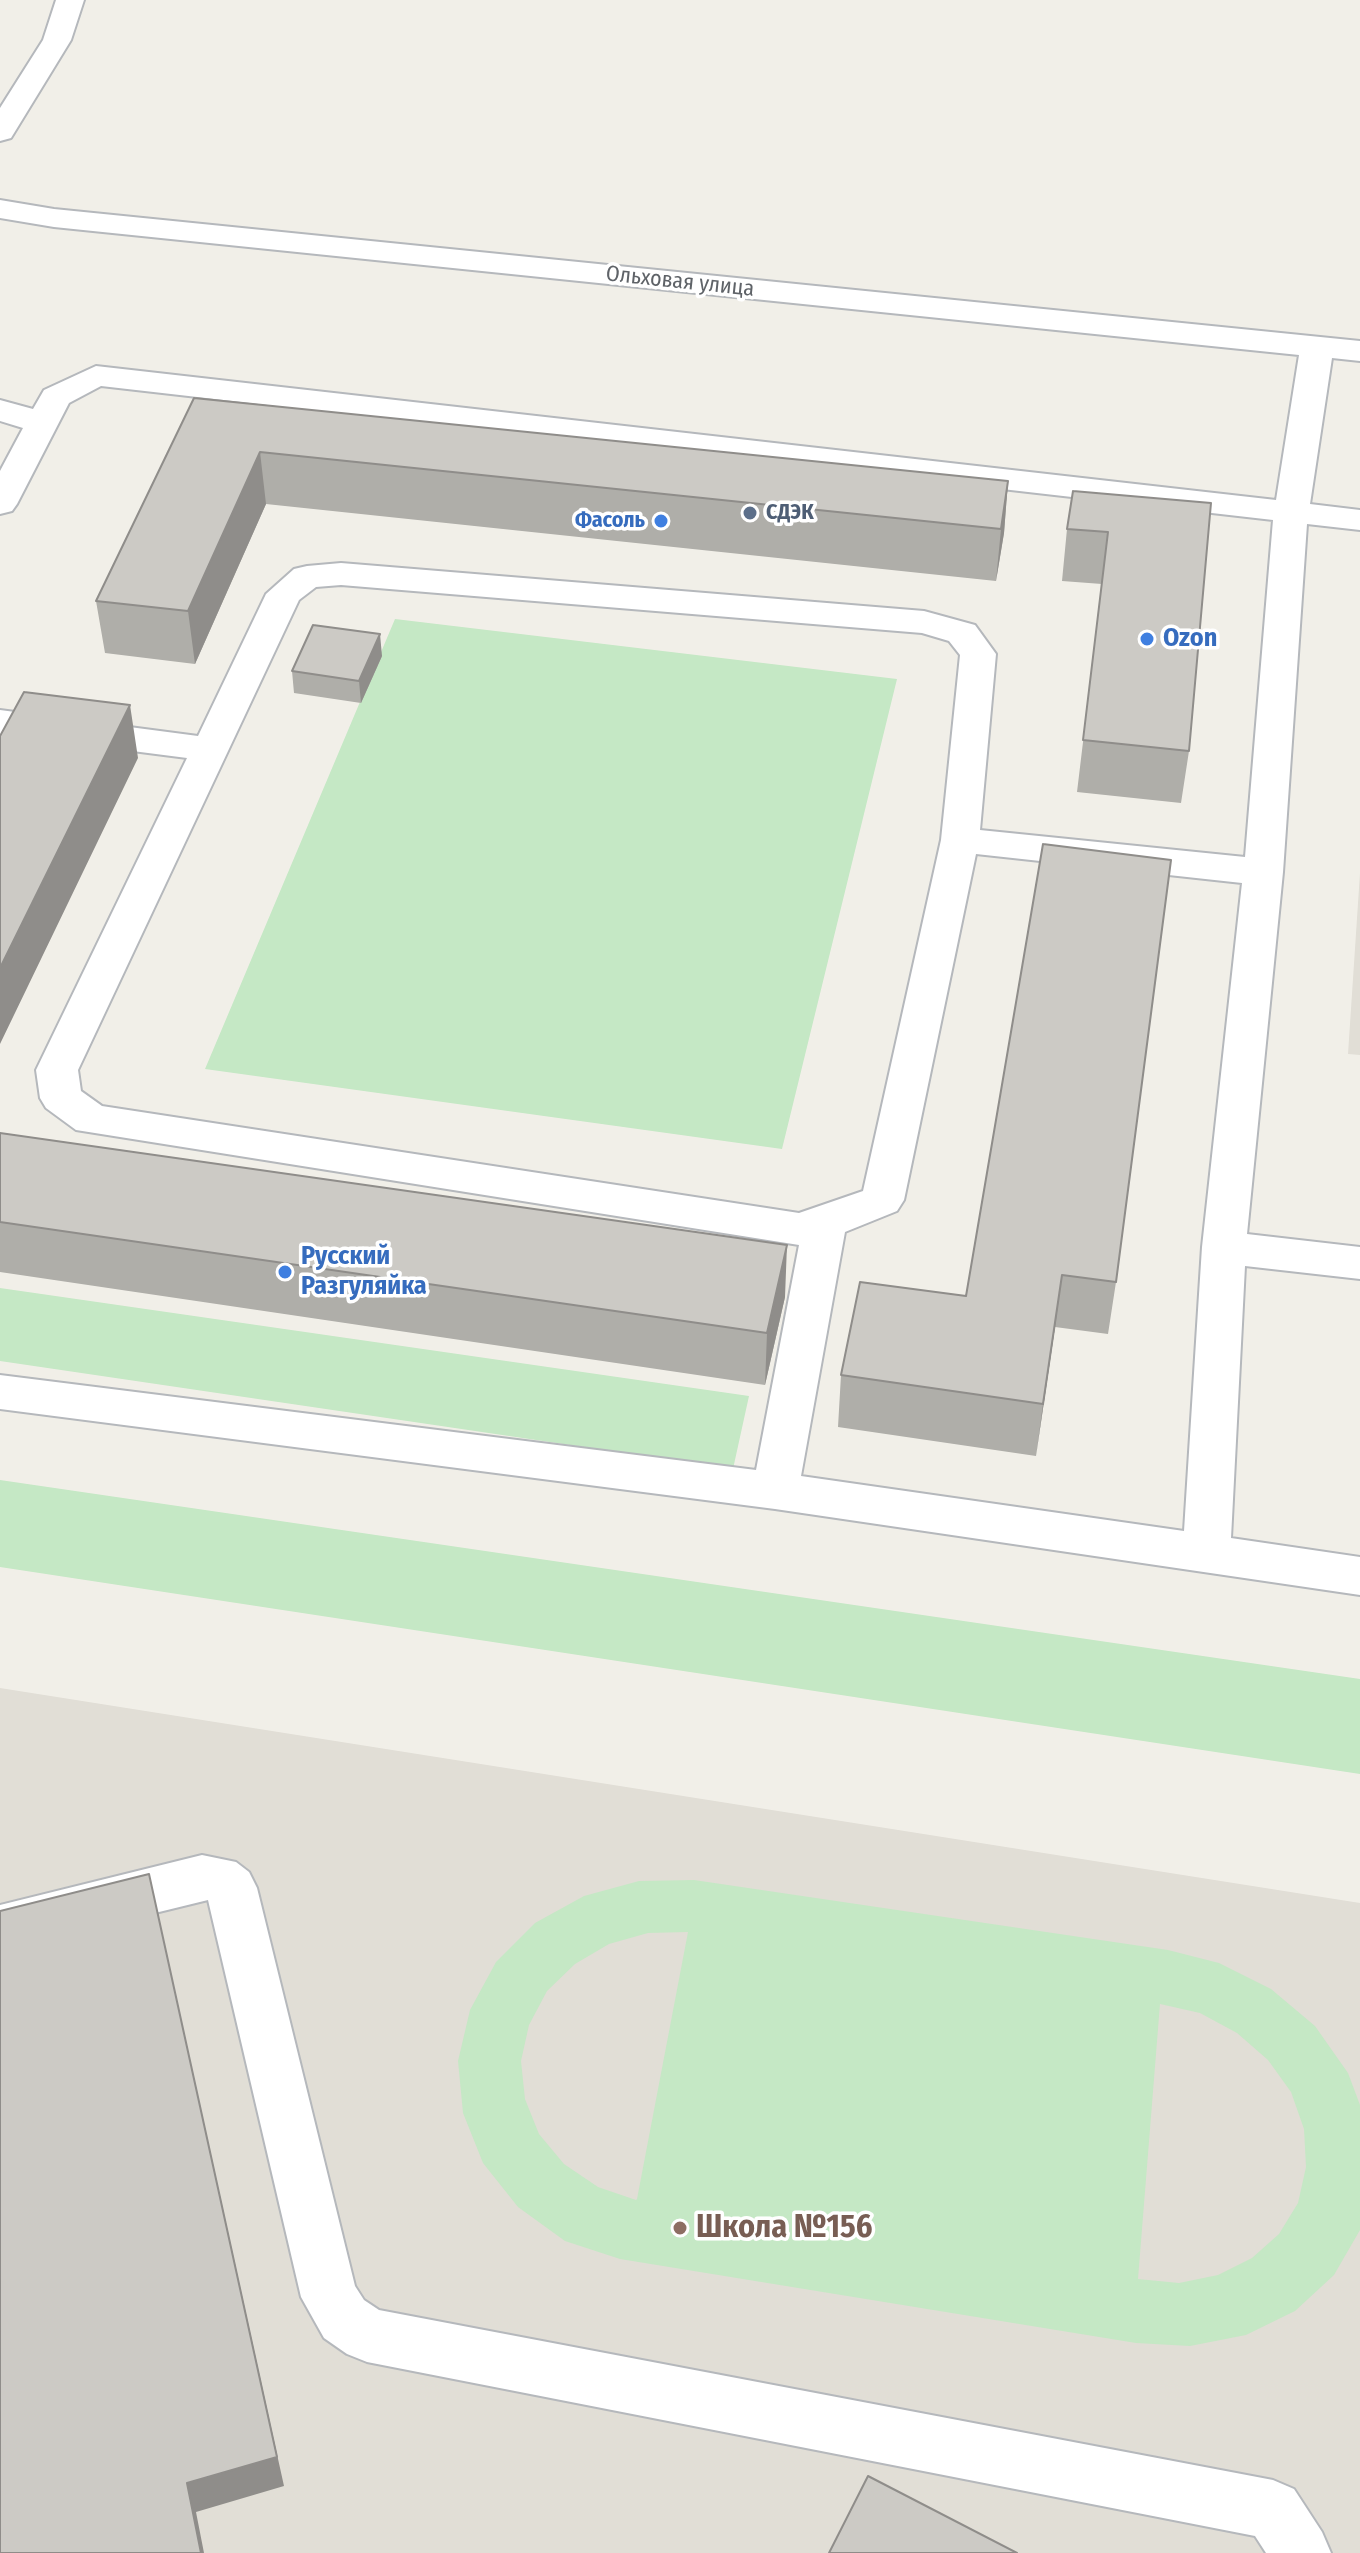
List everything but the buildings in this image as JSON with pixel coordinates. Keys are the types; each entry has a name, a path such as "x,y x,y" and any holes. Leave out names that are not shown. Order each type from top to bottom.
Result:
{"street":[{"path":"0,132 57,40 70,0"},
{"name":"Ольховая улица","path":"0,209 54,218 1360,351"},
{"path":"1206,1556 1224,1247 1263,872 1291,512 1317,347"},
{"path":"0,504 56,397 96,376 1360,520"},
{"path":"0,410 42,423"},
{"path":"341,574 924,622 962,633 978,654 960,840 882,1200 825,1223 799,1229 91,1119 61,1098 57,1070 284,594 307,577 341,574"},
{"path":"0,722 209,749"},
{"path":"960,840 1263,872"},
{"path":"775,1491 825,1223"},
{"path":"1224,1247 1360,1263"},
{"path":"0,1392 775,1491 1360,1576"},
{"path":"0,1928 202,1877 218,1878 231,1888 329,2297 344,2319 367,2335 1273,2510 1301,2553"}],"shaded area":[{"path":"1360,873 1360,1055 1348,1054"},
{"name":"Школа №156","path":"0,1688 1360,1903 1360,2553 0,2553"}],"green space":[{"path":"395,619 897,679 782,1149 205,1069"},
{"path":"0,1288 749,1396 733,1469 0,1361"},
{"path":"0,1480 1360,1679 1360,1774 0,1567"},
{"path":"694,1880 1168,1950 1219,1963 1271,1989 1315,2026 1348,2073 1360,2105 1360,2230 1334,2275 1295,2311 1246,2335 1190,2346 1136,2343 620,2259 565,2241 518,2207 483,2163 463,2113 458,2061 470,2010 496,1962 535,1923 584,1896 639,1881","holes":["688,1932 637,2199 636,2200 598,2187 564,2164 539,2134 525,2099 521,2061 529,2025 547,1991 575,1964 609,1944 648,1933","1160,2004 1200,2013 1237,2033 1268,2060 1291,2092 1304,2129 1306,2167 1298,2203 1279,2234 1252,2258 1218,2275 1179,2283 1138,2279"]}],"place":[{"name":"СДЭК","path":"750,513"},
{"name":"Фасоль","path":"661,521"},
{"name":"Ozon","path":"1147,639"},
{"name":"Русский Разгуляйка","path":"285,1272"},
{"name":"Школа №156","path":"680,2228"}]}
